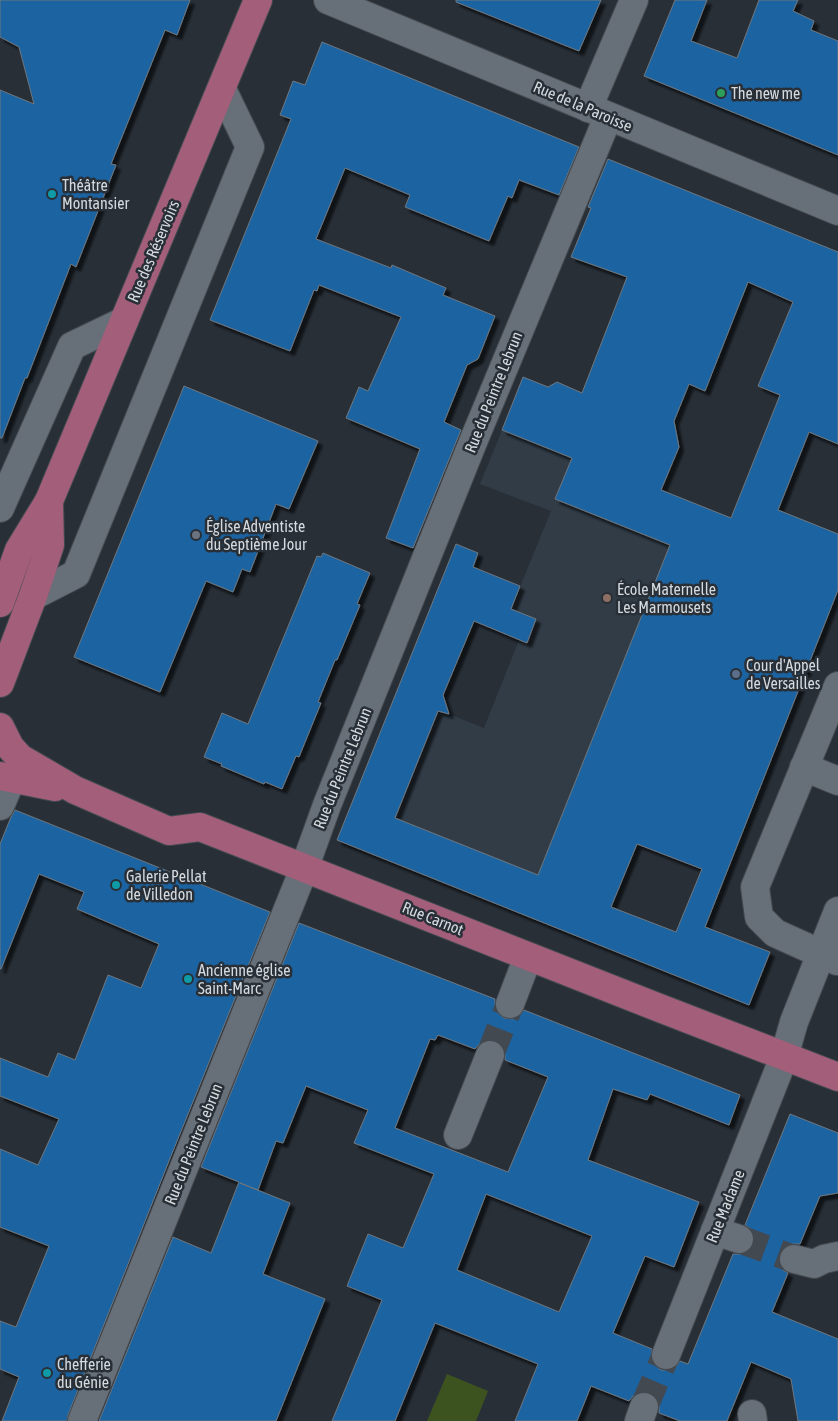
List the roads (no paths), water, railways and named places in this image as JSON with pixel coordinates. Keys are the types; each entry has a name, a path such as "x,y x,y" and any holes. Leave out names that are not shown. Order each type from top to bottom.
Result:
{"main road":[{"name":"Rue des Réservoirs","path":"0,603 19,550 49,502 258,0"},
{"name":"Rue des Réservoirs","path":"0,683 50,545 49,502"},
{"path":"0,727 10,747 20,758 14,773"},
{"name":"Rue Carnot","path":"14,773 76,790 169,831 200,826 304,869 838,1077"}],"street":[{"name":"Rue de la Paroisse","path":"328,0 838,211"},
{"name":"Rue du Peintre Lebrun","path":"82,1421 304,869 327,805 472,442 598,113 634,0"},
{"path":"33,596 76,574 250,147 222,89"},
{"path":"0,508 72,346 124,321"},
{"path":"829,958 775,933 759,917 755,887 838,686"},
{"path":"804,767 838,781"},
{"path":"0,806 14,773"},
{"name":"Rue Madame","path":"666,1355 727,1235 794,1022 829,958 838,910"},
{"path":"510,1004 528,957"},
{"path":"458,1136 490,1055"},
{"path":"794,1259 814,1264 824,1259 838,1256"}],"tunnel":[{"path":"490,1055 510,1004"},
{"path":"739,1239 794,1259"},
{"path":"644,1407 666,1355"}],"place":[{"name":"The new me","path":"721,93"},
{"name":"Théâtre Montansier","path":"52,194"},
{"name":"Église Adventiste du Septième Jour","path":"196,535"},
{"name":"École Maternelle Les Marmousets","path":"607,598"},
{"name":"Cour d'Appel de Versailles","path":"736,674"},
{"name":"Galerie Pellat de Villedon","path":"116,885"},
{"name":"Ancienne église Saint-Marc","path":"188,979"},
{"name":"Chefferie du Génie","path":"47,1373"}]}
